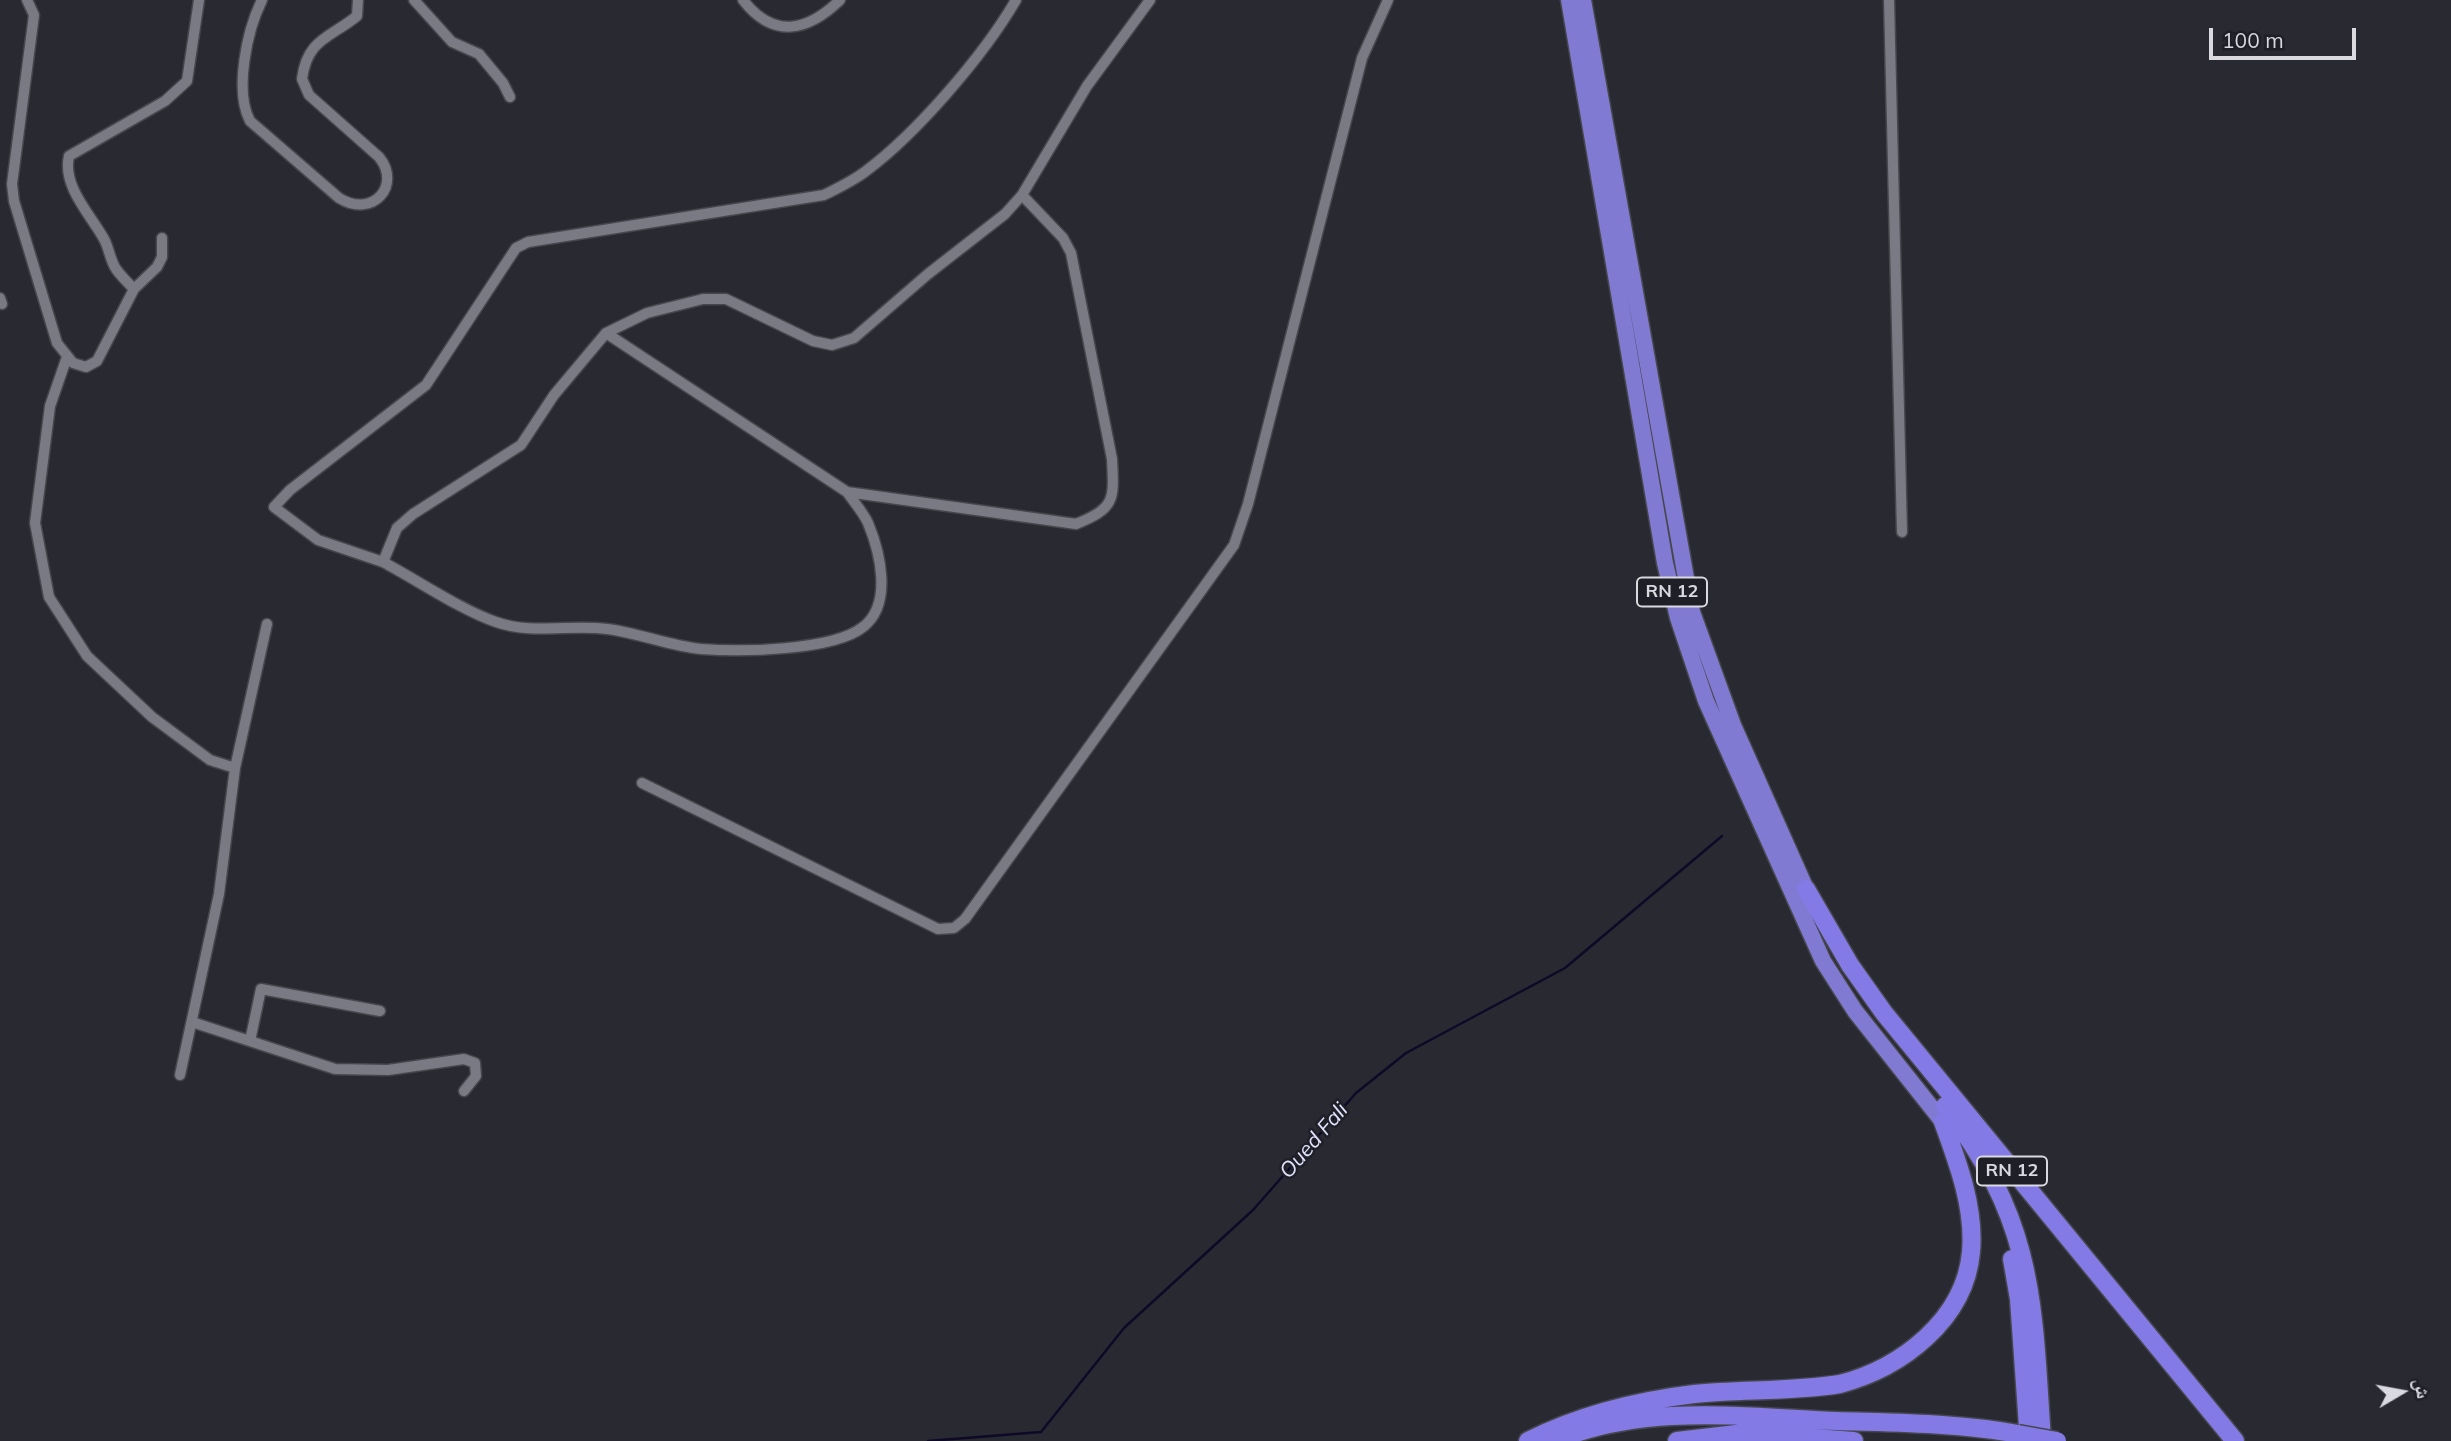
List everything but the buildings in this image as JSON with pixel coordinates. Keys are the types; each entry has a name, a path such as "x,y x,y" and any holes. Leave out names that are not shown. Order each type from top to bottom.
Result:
{"highway":[{"name":"RN 12","path":"1569,0 1665,563 1689,657 1706,701 1823,961 1855,1012 1943,1122 1978,1173 2012,1258 2019,1299 2024,1438"},
{"name":"RN 12","path":"1583,0 1692,612 1733,725 1807,889 1827,926 1884,1013 2235,1441"},
{"path":"1827,926 1831,943 1843,966 1974,1146 2005,1203 2031,1288 2042,1441"},
{"path":"1528,1441 1581,1418 1623,1406 1696,1394 1814,1388 1840,1384 1861,1378 1908,1354 1939,1323 1952,1303 1965,1277 1971,1252 1967,1198 1943,1122"},
{"path":"1555,1441 1625,1421 1681,1416 1912,1424 2057,1441"},
{"path":"1677,1441 1745,1433 1854,1441"},
{"path":"1745,1433 1768,1441"}],"street":[{"path":"27,0 34,15 12,184 14,201 57,343 67,357 86,367 97,361 134,289 157,267 162,257 162,238"},
{"path":"134,289 116,268 103,238 91,223 73,188 67,165 69,156 165,101 187,81 199,0"},
{"path":"262,0 255,19 241,85 245,112 250,121 339,198 356,206 369,204 381,194 387,176 386,168 379,157 309,95 302,79 308,55 316,43 357,16 358,0"},
{"path":"414,0 452,42 479,54 503,83 510,97"},
{"path":"743,0 764,19 793,28 817,20 840,0"},
{"path":"606,333 847,492 867,521 877,551 883,584 866,625 852,635 778,649 699,649 609,629 578,626 521,628 496,622 383,562 318,540 274,507 290,490 426,385 516,248 528,242 824,195 865,172 891,150 995,35 1016,0"},
{"path":"383,562 397,528 413,514 521,445 554,395 606,333 647,313 703,299 726,299 813,341 832,345 854,338 928,274 1005,214 1022,195 1087,86 1150,0"},
{"path":"642,783 938,929 954,928 965,919 1234,545 1248,504 1362,58 1388,0"},
{"path":"1889,0 1902,532"},
{"path":"847,492 1076,524 1100,514 1114,493 1112,459 1071,253 1063,238 1022,195"},
{"path":"67,357 50,406 35,523 49,597 87,656 152,717 210,760 236,768"},
{"path":"180,1075 219,894 236,768 267,624"},
{"path":"250,1041 261,989 380,1011"},
{"path":"192,1022 335,1069 388,1070 464,1059 475,1063 476,1076 464,1091"}],"waterway":[{"name":"Oued Fali","path":"928,1441 1041,1432 1124,1328 1253,1210 1356,1093 1406,1053 1565,968 1722,836"}]}
